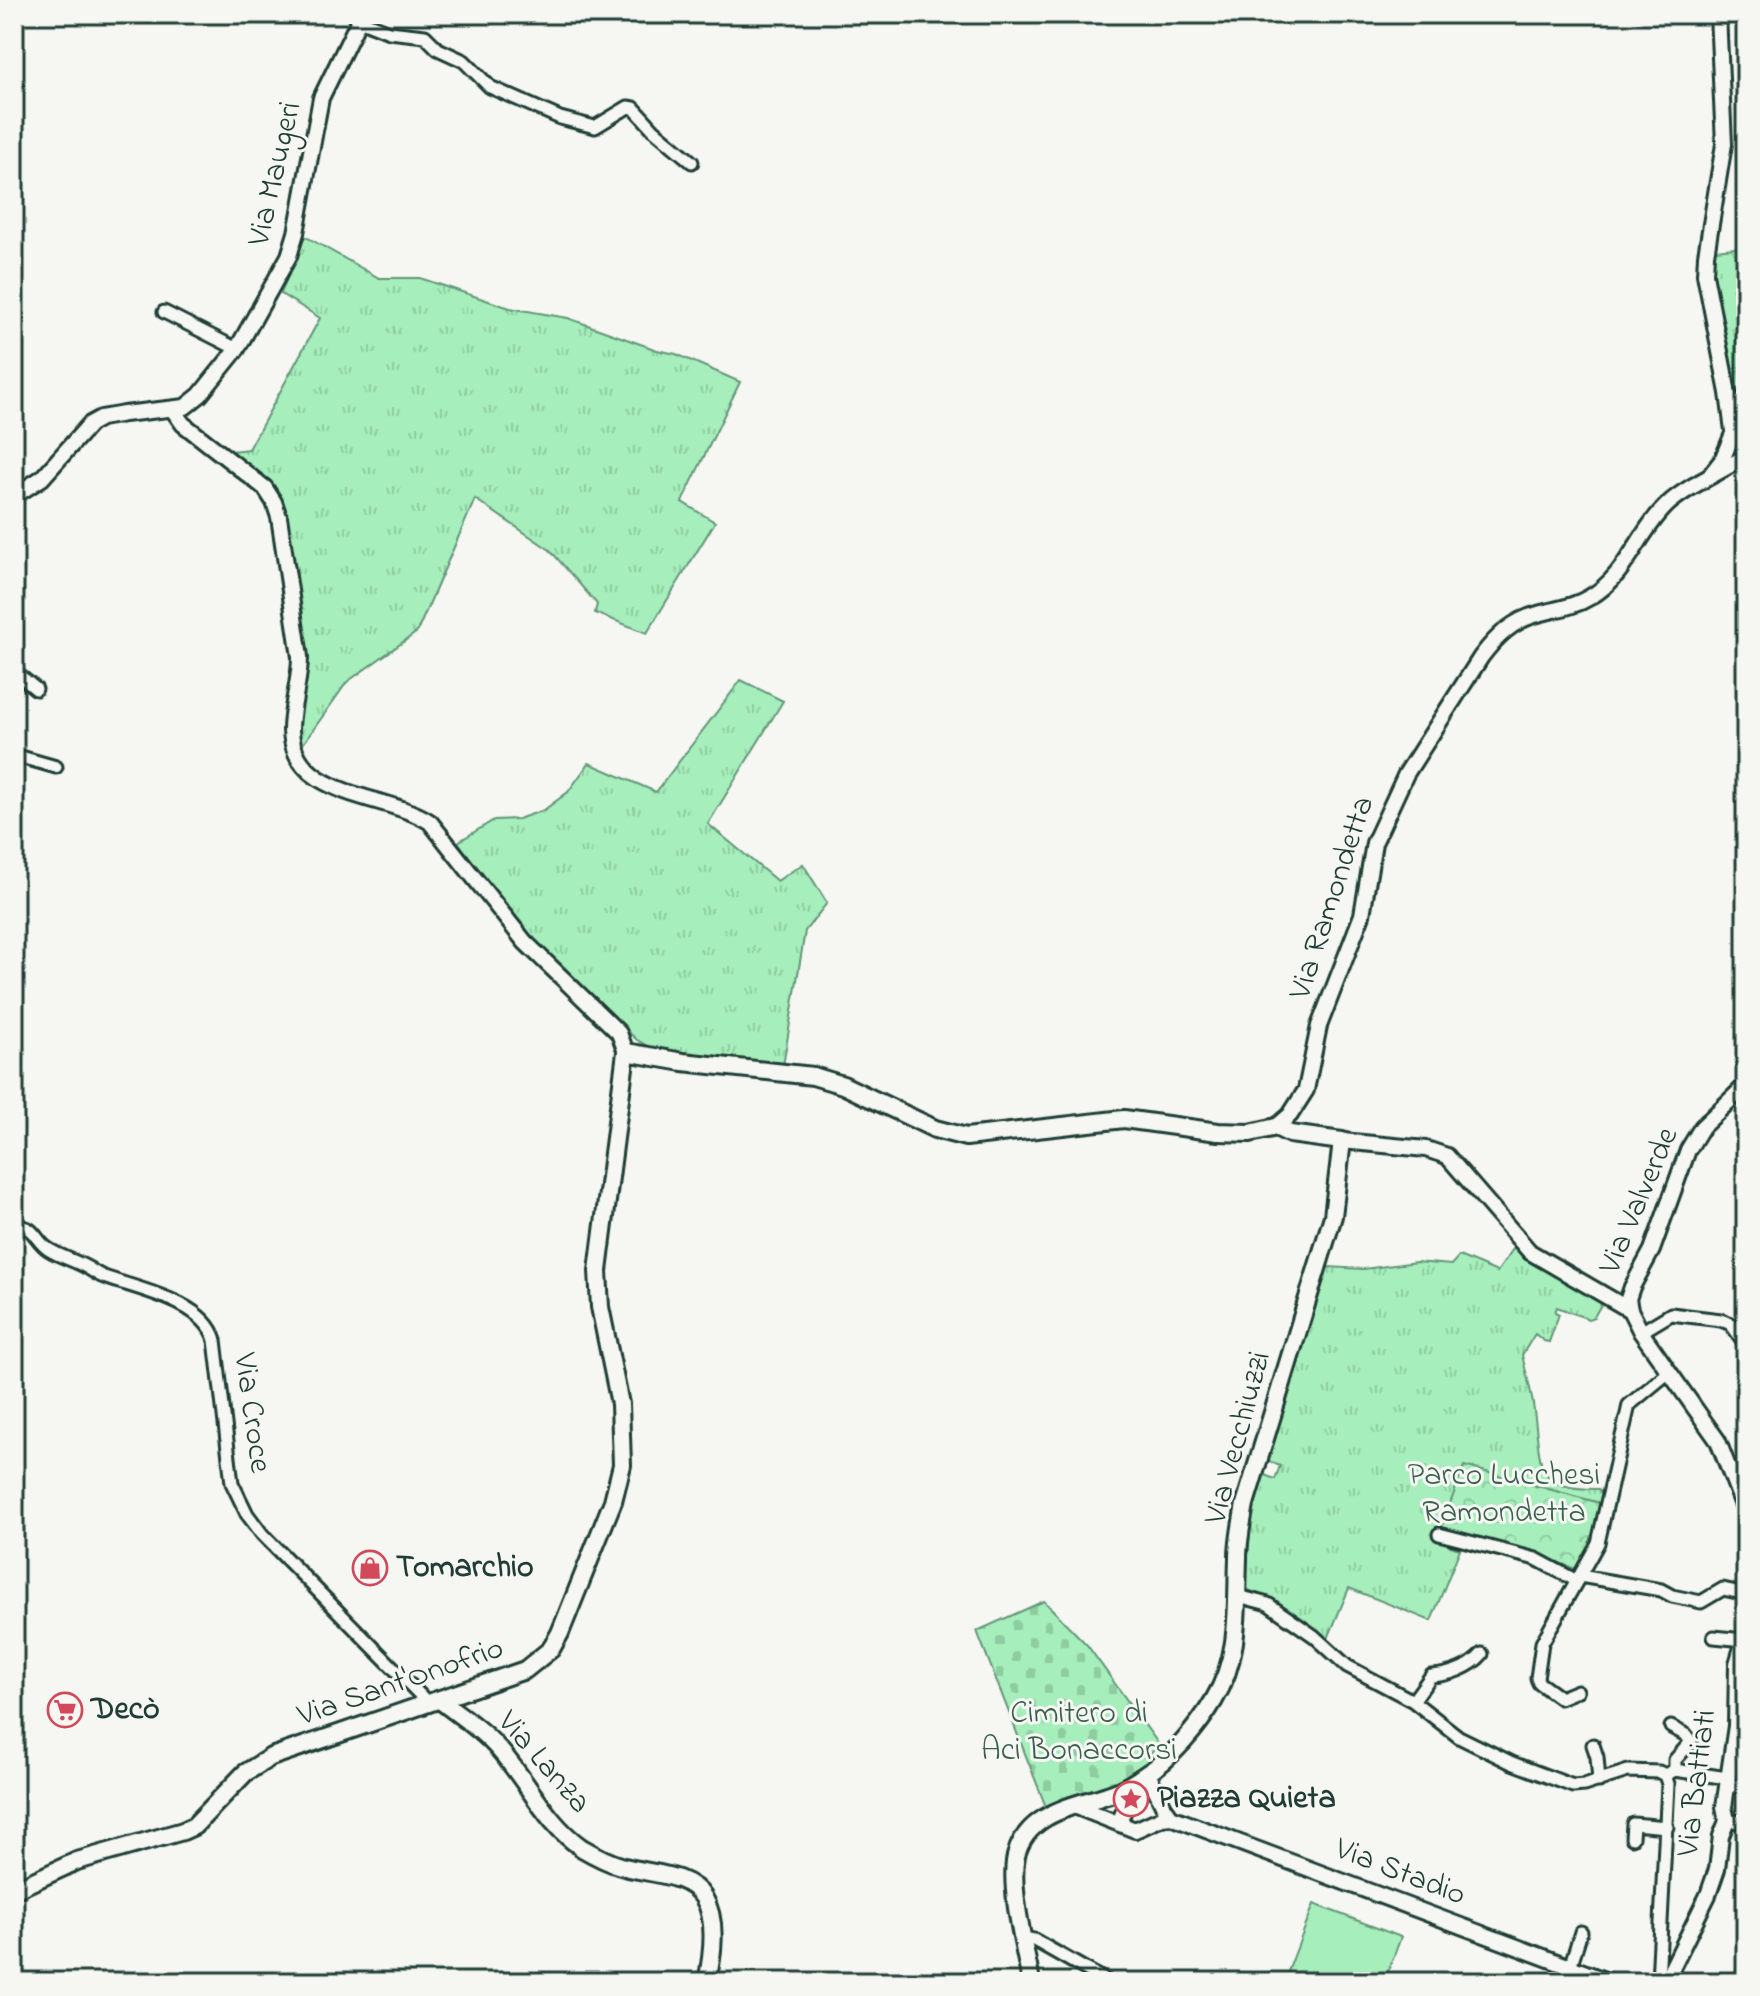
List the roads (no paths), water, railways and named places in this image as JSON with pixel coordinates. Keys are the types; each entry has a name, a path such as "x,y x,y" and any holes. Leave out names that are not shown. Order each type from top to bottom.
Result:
{"main road":[{"path":"626,1052 683,1062 813,1076 861,1093 935,1129 966,1137 1124,1119 1218,1132 1250,1133 1276,1127 1290,1134 1342,1141"},
{"name":"Via Sant'Onofrio","path":"17,1887 104,1852 183,1831 194,1826 245,1773 259,1763 525,1670 551,1649 613,1501 622,1465 620,1404 600,1307 598,1271 626,1052"},
{"name":"Via Vecchiuzzi","path":"1141,1778 1190,1733 1217,1696 1229,1670 1235,1647 1238,1546 1245,1504 1330,1228 1342,1141"},
{"name":"Via Lanza","path":"434,1702 477,1728 497,1747 547,1816 582,1847 621,1867 680,1881 703,1897 711,1923 711,1961 707,1982"},
{"path":"1031,1982 1015,1882 1020,1845 1032,1827 1046,1817 1072,1805 1115,1792 1141,1778"}],"street":[{"path":"1706,481 1722,460 1740,445 1705,274 1724,144 1718,14"},
{"path":"361,17 389,32 425,36 438,49 464,61 490,87 560,118 595,127 628,107 634,108 654,130 692,162"},
{"name":"Via Maugeri","path":"173,410 185,407 200,395 237,349 289,256 321,98 361,17"},
{"path":"164,312 237,349"},
{"path":"1728,393 1746,419"},
{"path":"14,496 42,478 90,424 101,418 173,410 183,424 265,488 279,517 300,657 291,730 295,750 304,768 332,787 415,812 430,822 525,942 619,1033 626,1052"},
{"name":"Via Ramondetta","path":"1276,1127 1290,1115 1306,1090 1319,1026 1359,923 1374,843 1406,774 1481,657 1494,640 1520,621 1575,605 1602,590 1628,560 1656,516 1679,494 1706,481 1740,445 1739,423 1746,419"},
{"path":"14,671 36,689"},
{"path":"14,755 56,767"},
{"name":"Via Valverde","path":"1630,1310 1628,1299 1632,1287 1652,1250 1688,1150 1702,1127 1746,1085"},
{"path":"1342,1141 1426,1149 1447,1156 1530,1252 1630,1310 1641,1332 1718,1441 1746,1513"},
{"name":"Via Croce","path":"14,1227 32,1230 45,1247 103,1277 122,1281 178,1303 209,1327 215,1340 232,1483 253,1524 434,1702"},
{"path":"1641,1332 1671,1314 1683,1314 1731,1324 1746,1345"},
{"path":"1577,1691 1560,1698 1539,1683 1542,1643 1598,1543 1629,1405 1669,1372"},
{"path":"1439,1534 1536,1559 1579,1578 1661,1590 1672,1596 1701,1602 1723,1589 1746,1594"},
{"path":"1238,1596 1268,1604 1299,1624 1347,1666 1413,1701 1452,1732 1496,1756 1573,1786 1628,1771 1670,1772 1727,1781 1746,1788"},
{"path":"1714,1637 1745,1638"},
{"name":"Via Battiati","path":"1665,1980 1714,1882 1721,1836 1727,1821 1724,1807 1736,1726 1737,1664 1745,1638"},
{"path":"1413,1701 1431,1676 1474,1663 1482,1654"},
{"path":"1665,1980 1668,1784 1675,1760 1691,1742 1690,1738 1671,1727"},
{"path":"1593,1745 1599,1781"},
{"path":"1072,1805 1119,1824 1135,1830 1171,1817 1141,1778 1119,1824"},
{"name":"Via Stadio","path":"1171,1817 1610,1982"},
{"path":"1727,1821 1746,1822"},
{"path":"1632,1838 1633,1824 1667,1827"},
{"path":"1570,1967 1581,1932"},
{"path":"1023,1938 1034,1940 1108,1982"}],"place":[{"name":"Tomarchio","path":"370,1568"},
{"name":"Decò","path":"65,1710"},
{"name":"Piazza Quieta","path":"1131,1799"}],"park label":[{"name":"Parco Lucchesi Ramondetta","path":"1504,1494"},
{"name":"Cimitero di Aci Bonaccorsi","path":"1079,1732"}]}
